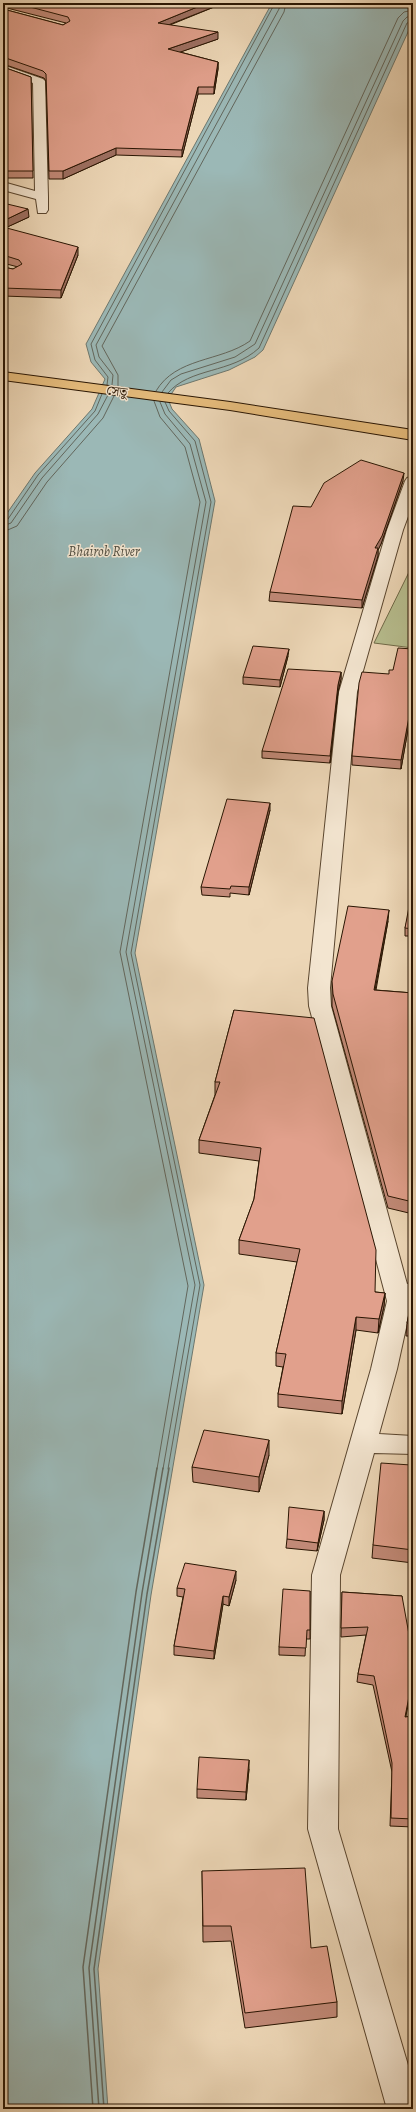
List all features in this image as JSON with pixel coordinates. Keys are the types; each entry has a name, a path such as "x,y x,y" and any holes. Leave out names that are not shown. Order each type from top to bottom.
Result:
{"highway":[{"name":"সেতু","path":"3,376 230,406 413,435"}],"street":[{"path":"3,68 39,81 42,210"},
{"path":"3,186 42,197"},
{"path":"404,2109 323,1829 326,1575 406,1296 320,1006 319,988 348,692 395,530 413,481"},
{"path":"364,1443 413,1445"}],"green space":[{"path":"413,564 413,648 374,643"}],"water":[{"name":"Bhairob River","path":"272,3 413,3 413,21 263,350 255,357 229,370 176,387 168,399 172,409 199,439 215,501 135,953 204,1285 151,1595 98,1969 108,2109 3,2109 3,519 35,473 92,409 105,379 91,362 86,344"}],"building":[{"path":"15,3 207,3 158,23 218,32 168,49 218,62 214,87 198,87 182,150 116,148 63,171 49,171 46,74 43,71 3,57 3,9 63,25 70,21 68,17"},
{"path":"3,67 31,77 33,171 3,171"},
{"path":"3,203 28,209 3,221"},
{"path":"3,227 78,247 61,290 3,288 3,267 13,269 22,264 19,260 3,255"},
{"path":"361,460 404,473 382,536 375,548 378,548 362,600 270,592 293,506 311,507 324,483"},
{"path":"253,646 289,649 280,680 243,677"},
{"path":"398,648 413,649 413,695 401,760 352,756 359,683 362,672 389,674 389,670 393,670"},
{"path":"288,669 341,672 338,685 330,756 262,751"},
{"path":"227,799 270,803 249,887 231,886 230,889 201,887"},
{"path":"411,896 413,897 413,929 405,928"},
{"path":"348,906 389,910 374,990 413,993 413,1202 388,1196 333,994 332,981"},
{"path":"234,1010 314,1018 376,1250 375,1292 385,1293 379,1319 356,1317 342,1401 278,1394 286,1354 276,1353 300,1249 239,1240 254,1199 261,1148 199,1140 220,1082 215,1082"},
{"path":"413,1297 413,1324 407,1323"},
{"path":"204,1430 269,1440 259,1477 192,1467"},
{"path":"413,1447 413,1550 373,1545 381,1463 411,1465"},
{"path":"289,1507 324,1511 318,1543 287,1539"},
{"path":"185,1563 236,1571 229,1597 223,1596 214,1651 174,1646 185,1589 177,1588"},
{"path":"283,1589 310,1591 310,1630 307,1630 306,1648 279,1647"},
{"path":"342,1592 402,1596 413,1651 413,1676 405,1717 413,1716 413,1819 391,1818 392,1763 374,1676 358,1674 368,1627 341,1628"},
{"path":"199,1757 249,1760 246,1792 197,1789"},
{"path":"305,1868 311,1948 327,1946 337,2002 245,2013 231,1926 203,1926 202,1871"}]}
